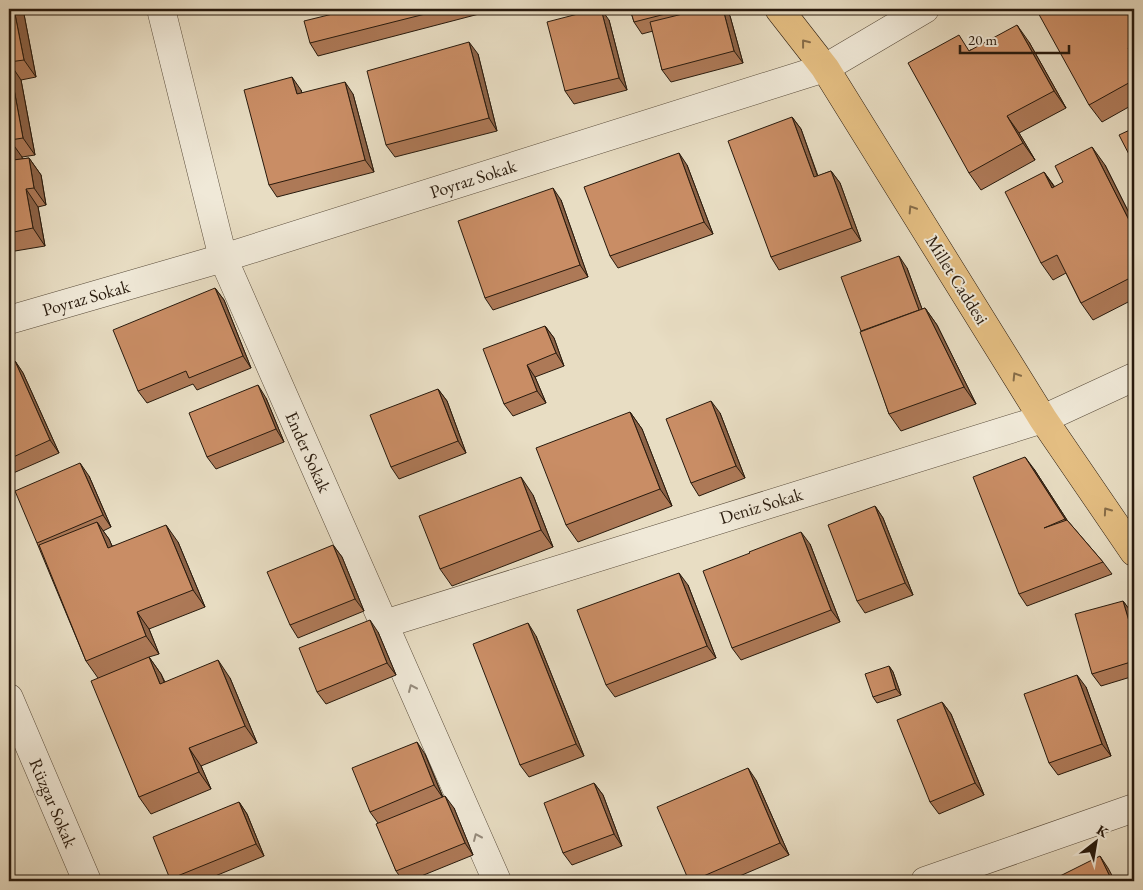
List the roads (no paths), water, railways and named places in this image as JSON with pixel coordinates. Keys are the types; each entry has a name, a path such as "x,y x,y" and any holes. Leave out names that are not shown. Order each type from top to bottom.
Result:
{"main road":[{"name":"Millet Caddesi","path":"779,9 825,68 1043,418 1134,552"}],"street":[{"name":"Ender Sokak","path":"161,9 223,258 497,881"},
{"name":"Poyraz Sokak","path":"9,320 223,258 825,68 925,9"},
{"name":"Deniz Sokak","path":"384,624 1043,418 1134,377"},
{"name":"Rüzgar Sokak","path":"9,698 86,881"},
{"path":"925,881 1134,808"}]}
